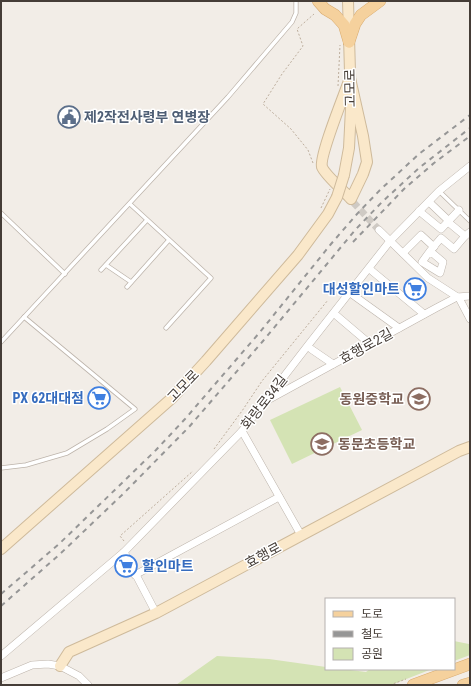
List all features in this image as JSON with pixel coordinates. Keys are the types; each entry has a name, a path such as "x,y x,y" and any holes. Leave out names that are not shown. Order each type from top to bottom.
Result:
{"main road":[{"path":"318,1 325,9 335,15 344,25 345,43"},
{"name":"고모로","path":"1,549 172,398 206,362 298,255 328,214 337,197 344,175 349,148 351,108 350,78 345,43 348,1"},
{"path":"345,43 360,15 380,1"},
{"path":"350,78 364,136 367,162 352,201 322,167 324,151 350,78"},
{"name":"효행로","path":"60,666 69,652 156,613 459,451 470,447"},
{"path":"455,670 470,664"},
{"path":"413,685 454,670"},
{"path":"463,685 470,683"}],"street":[{"name":"화랑로34길","path":"1,656 124,552 242,431 390,241 439,191 470,166"},
{"path":"403,253 421,235 432,249 441,238 454,249 467,234 448,221 429,202"},
{"path":"419,212 440,229 459,210"},
{"path":"379,230 428,278 459,298 470,319"},
{"path":"372,271 424,314"},
{"path":"353,295 399,328"},
{"name":"효행로2길","path":"265,401 457,297 470,296"},
{"path":"337,316 370,344"},
{"path":"311,349 333,364"},
{"path":"242,431 301,535"},
{"path":"135,575 279,497"},
{"path":"124,552 156,613"},
{"path":"1,678 32,665 48,664 60,666 79,676 88,685"}],"lane":[{"path":"1,342 228,97 292,22 296,13 296,1"},
{"path":"439,191 470,221"},
{"path":"130,204 211,278 166,328"},
{"path":"1,213 65,274"},
{"path":"101,270 147,220"},
{"path":"126,287 169,240"},
{"path":"106,265 131,282"},
{"path":"1,468 26,464 67,453 107,429 135,409 24,318"}],"path":[{"path":"314,14 297,29 303,46 282,74 263,104 291,129 308,150 314,166 318,169 322,167"},
{"path":"338,85 345,43"},
{"path":"321,208 331,186"},
{"path":"211,452 220,442 262,381 328,300"},
{"path":"126,543 120,536 197,467"}],"green space":[{"path":"340,387 362,430 292,464 270,420"},
{"path":"455,641 470,644 470,655 455,661"},
{"path":"217,656 269,659 325,667 325,670 351,670 366,672 369,670 429,670 391,685 176,685"}],"tunnel":[{"path":"353,202 379,230"}],"railway":[{"path":"1,594 59,544 156,450 185,419 260,332 331,244 380,190 419,154 470,115"},
{"path":"1,606 60,554 123,494 189,427 356,229 382,202 419,168 470,128"},
{"path":"353,242 404,189 434,163 470,136"}],"place":[{"name":"제2작전사령부 연병장","path":"69,117"},
{"name":"대성할인마트","path":"415,289"},
{"name":"PX 62대대점","path":"99,398"},
{"name":"동원중학교","path":"419,399"},
{"name":"동문초등학교","path":"322,444"},
{"name":"할인마트","path":"126,566"}]}
